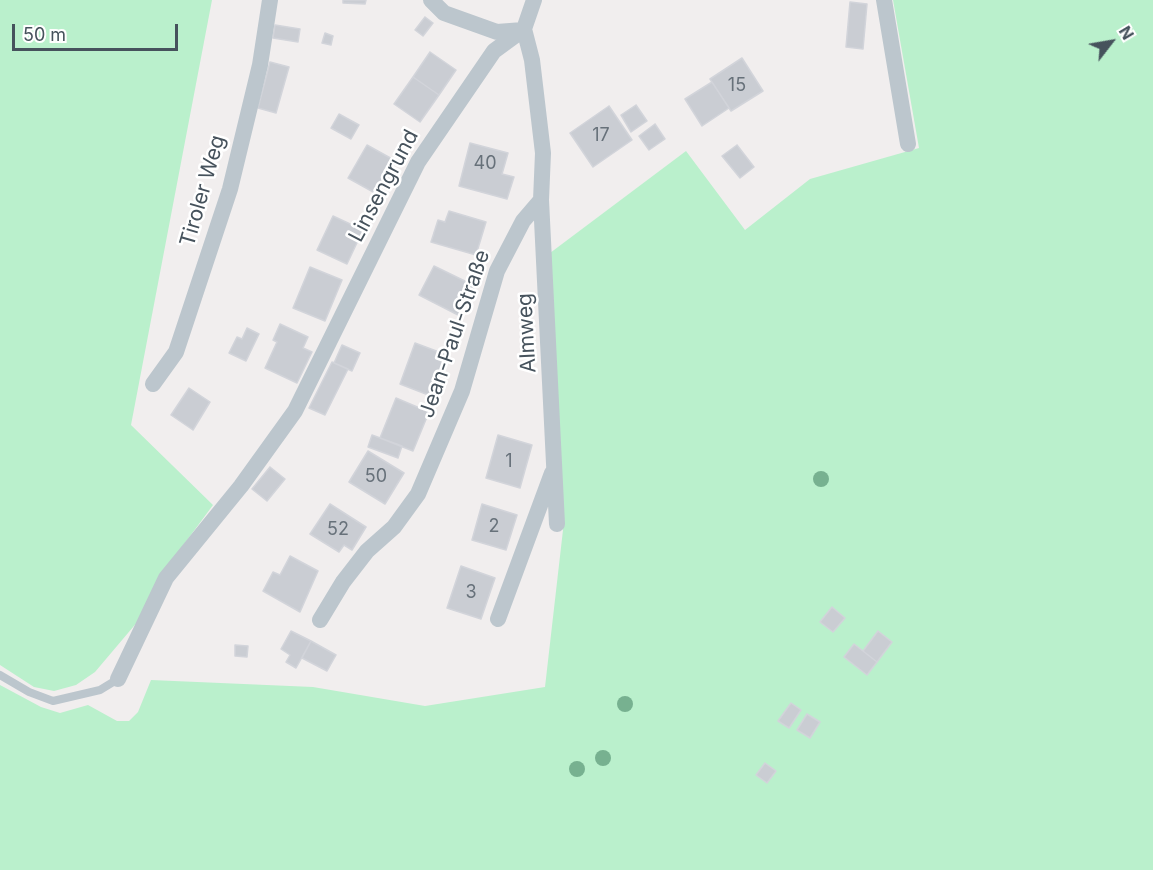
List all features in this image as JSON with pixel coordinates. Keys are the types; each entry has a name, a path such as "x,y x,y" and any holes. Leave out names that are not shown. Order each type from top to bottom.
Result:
{"street":[{"name":"Tiroler Weg","path":"153,384 176,352 230,189 260,65 270,0"},
{"path":"431,0 444,13 497,32 524,29"},
{"path":"534,0 524,29 532,60 540,116 543,153 541,200"},
{"path":"884,0 908,144"},
{"name":"Linsengrund","path":"118,678 166,578 241,486 295,411 418,162 494,51 524,29"},
{"name":"Almweg","path":"541,200 556,464 557,524"},
{"name":"Jean-Paul-Straße","path":"320,620 343,582 367,551 394,527 418,494 462,391 497,271 523,221 541,200"},
{"name":"Almweg","path":"498,619 556,464"}],"lane":[{"path":"0,675 29,692 53,700 100,690 118,678"}],"green space":[{"path":"0,0 212,0 131,425 213,505 162,574 139,620 95,672 76,685 54,691 34,687 0,665"},
{"path":"893,0 1153,0 1153,870 0,870 0,685 41,707 60,713 88,705 117,721 129,721 138,712 151,680 313,687 425,706 545,687 563,530 550,253 686,151 745,230 810,179 919,148"}],"building":[{"path":"343,0 366,0 365,4 343,3"},
{"path":"850,2 867,4 863,49 846,47"},
{"path":"425,17 433,23 423,36 415,30"},
{"path":"275,25 300,29 298,42 273,38"},
{"path":"325,33 333,36 331,45 322,43"},
{"path":"430,52 456,70 439,95 413,77"},
{"path":"742,58 763,91 731,111 710,79"},
{"path":"270,62 289,67 276,113 258,108"},
{"path":"413,77 439,95 420,122 394,104"},
{"path":"712,82 729,108 702,126 685,99"},
{"path":"636,105 647,121 631,132 621,115"},
{"path":"609,106 632,140 593,167 570,133"},
{"path":"339,114 359,125 351,139 331,128"},
{"path":"655,124 665,139 649,150 639,136"},
{"path":"470,143 508,153 502,174 514,177 507,199 459,186"},
{"path":"367,145 394,160 375,193 348,178"},
{"path":"737,145 754,167 740,178 722,156"},
{"path":"449,211 486,222 476,255 431,242 438,220 445,222"},
{"path":"333,216 363,230 347,264 317,250"},
{"path":"434,266 475,286 460,316 419,295"},
{"path":"310,267 342,280 325,321 293,308"},
{"path":"280,324 308,337 303,348 312,352 297,383 265,368 277,342 273,340"},
{"path":"247,328 259,334 246,361 229,353 237,337 242,339"},
{"path":"415,343 447,355 431,396 400,384"},
{"path":"342,345 360,353 352,371 334,363"},
{"path":"332,362 348,369 325,415 309,408"},
{"path":"189,388 210,402 193,430 171,415"},
{"path":"396,398 429,412 413,451 380,438"},
{"path":"372,435 402,446 398,458 368,447"},
{"path":"498,435 532,445 520,488 486,478"},
{"path":"368,451 404,473 385,504 349,482"},
{"path":"270,467 285,479 267,501 252,489"},
{"path":"330,504 366,527 352,550 344,545 339,552 310,534"},
{"path":"482,504 517,515 506,550 472,540"},
{"path":"290,556 318,571 300,612 263,591 273,572 280,575"},
{"path":"461,566 495,578 481,619 447,608"},
{"path":"832,607 845,618 833,632 820,622"},
{"path":"291,631 311,641 296,668 286,662 290,655 281,649"},
{"path":"878,631 892,642 877,662 863,651"},
{"path":"311,641 336,655 327,671 302,658"},
{"path":"854,644 877,662 867,675 844,657"},
{"path":"235,645 248,646 247,657 235,656"},
{"path":"791,703 801,710 789,728 778,721"},
{"path":"807,714 820,722 810,738 797,730"},
{"path":"765,763 776,771 767,783 756,775"}]}
